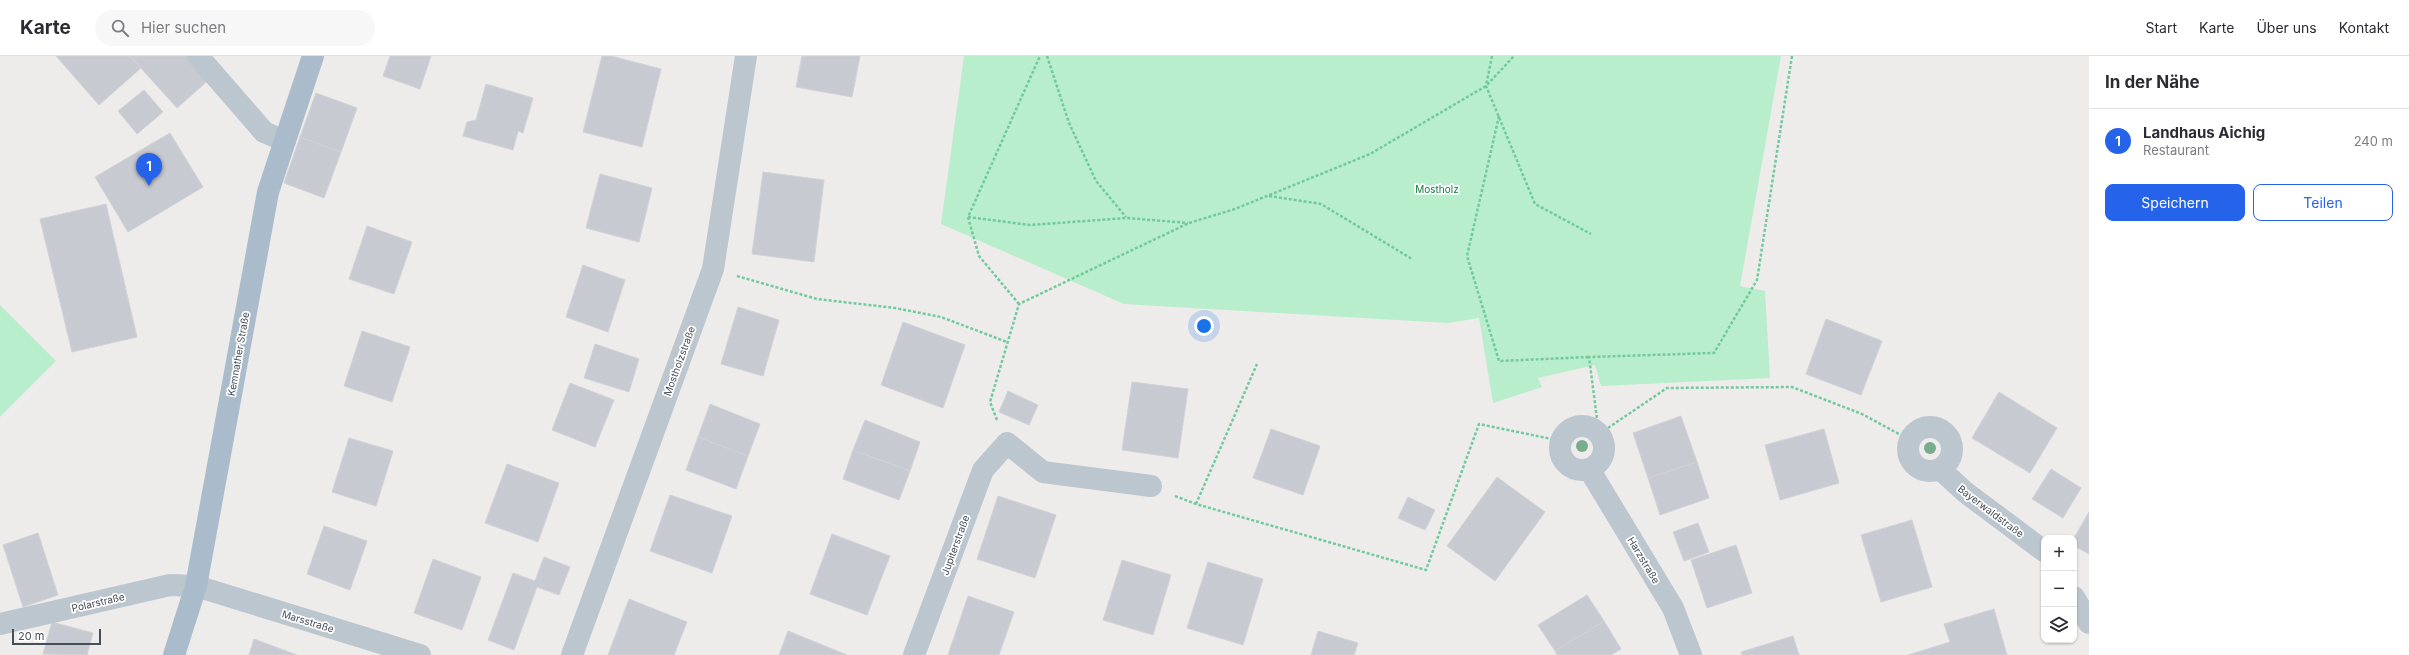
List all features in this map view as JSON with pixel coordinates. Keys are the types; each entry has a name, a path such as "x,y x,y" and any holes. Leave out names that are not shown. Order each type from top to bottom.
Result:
{"main road":[{"name":"Kemnather Straße","path":"174,655 196,586 268,192 312,56"}],"street":[{"path":"198,56 264,132 284,141"},
{"name":"Mostholzstraße","path":"572,655 713,269 746,56"},
{"path":"1579,426 1589,427 1599,434 1603,442 1603,454 1597,464 1589,469 1573,468 1565,462 1560,454 1561,441 1567,431 1579,426"},
{"path":"1927,427 1938,428 1945,433 1951,442 1951,453 1947,463 1940,469 1927,471 1916,466 1909,455 1910,440 1916,432 1927,427"},
{"path":"1007,443 1043,472 1150,486"},
{"name":"Jupiterstraße","path":"914,655 983,470 1007,443"},
{"name":"Harzstraße","path":"1589,469 1673,608 1691,655"},
{"name":"Bayerwaldstraße","path":"1940,469 1965,492 2041,549"},
{"name":"Polarstraße","path":"0,624 170,585 196,586"},
{"name":"Marsstraße","path":"196,586 420,655"},
{"path":"2077,602 2089,623"}],"path":[{"path":"1019,304 979,256 968,218 1040,56"},
{"path":"1047,56 1069,123 1096,181 1127,218"},
{"path":"1492,56 1486,86 1535,204 1591,234"},
{"path":"1007,443 990,402 1019,304 1189,223 1235,210 1370,154 1486,86 1514,56"},
{"path":"1499,116 1467,256 1499,361 1714,353 1757,280 1792,56"},
{"path":"1268,196 1321,204 1412,259"},
{"path":"968,218 1030,225 1127,218 1189,223"},
{"path":"713,269 817,299 894,308 941,317 1007,342"},
{"path":"1589,357 1599,434 1667,388 1792,387 1862,414 1910,440"},
{"path":"1196,504 1257,364"},
{"path":"1150,486 1196,504 1426,570 1479,424 1561,441"}],"green space":[{"name":"Mostholz","path":"964,56 1781,56 1740,286 1765,291 1770,378 1601,386 1595,365 1538,378 1542,387 1493,403 1479,318 1448,323 1124,304 941,224"},
{"path":"0,305 56,361 0,417"}],"building":[{"path":"56,56 130,56 141,68 99,105"},
{"path":"130,56 193,56 212,77 177,108"},
{"path":"390,56 431,56 420,89 383,76"},
{"path":"602,56 611,56 661,69 642,147 583,132"},
{"path":"802,56 860,56 852,97 796,87"},
{"path":"486,84 533,98 523,133 518,131 513,150 463,136 467,122 476,120"},
{"path":"144,90 163,112 137,134 118,111"},
{"path":"316,93 357,108 341,152 300,137"},
{"path":"170,133 203,187 128,232 95,177"},
{"path":"300,137 341,152 324,198 284,183"},
{"path":"763,172 824,180 814,262 752,254"},
{"path":"600,174 652,188 639,242 586,228"},
{"path":"106,204 137,337 72,352 40,219"},
{"path":"367,226 412,242 394,294 349,279"},
{"path":"583,265 625,280 608,332 566,317"},
{"path":"738,307 779,320 763,376 721,364"},
{"path":"1826,319 1882,341 1861,395 1806,374"},
{"path":"903,322 965,345 943,408 881,385"},
{"path":"362,331 410,347 392,402 344,386"},
{"path":"595,344 639,359 629,392 584,378"},
{"path":"1132,382 1188,389 1178,458 1122,450"},
{"path":"570,383 614,400 595,447 552,430"},
{"path":"1008,391 1038,405 1029,425 999,412"},
{"path":"1999,392 2057,428 2030,473 1972,438"},
{"path":"710,404 760,424 748,456 698,437"},
{"path":"1681,416 1697,462 1648,478 1633,433"},
{"path":"865,420 920,442 910,471 853,450"},
{"path":"1271,429 1320,446 1303,495 1253,478"},
{"path":"1824,429 1839,483 1780,500 1765,445"},
{"path":"698,437 748,456 736,489 686,470"},
{"path":"349,438 393,451 376,506 332,492"},
{"path":"853,450 910,471 899,500 843,479"},
{"path":"1697,462 1709,498 1660,515 1648,478"},
{"path":"507,464 559,483 538,542 485,523"},
{"path":"2051,469 2081,488 2063,518 2032,499"},
{"path":"1497,477 1545,512 1495,581 1447,546"},
{"path":"670,495 732,516 712,573 650,551"},
{"path":"998,496 1056,515 1035,578 977,559"},
{"path":"1408,497 1435,510 1425,530 1398,518"},
{"path":"2089,512 2089,554 2077,548 2077,535 2076,535"},
{"path":"1912,520 1932,587 1881,602 1861,535"},
{"path":"1698,523 1709,552 1684,561 1673,532"},
{"path":"324,526 367,541 350,590 307,574"},
{"path":"38,533 58,595 23,607 3,545"},
{"path":"832,534 890,556 867,615 810,594"},
{"path":"1736,545 1752,593 1707,608 1691,560"},
{"path":"544,557 570,567 559,595 537,587 514,650 488,640 513,573 535,581"},
{"path":"433,559 481,577 462,630 414,613"},
{"path":"1122,560 1171,575 1153,635 1103,620"},
{"path":"1208,562 1263,579 1243,645 1187,628"},
{"path":"1587,595 1604,621 1555,651 1538,625"},
{"path":"968,596 1014,612 999,655 948,655"},
{"path":"629,599 687,622 674,655 608,655"},
{"path":"1994,609 2007,655 1908,655 1950,642 1944,624"},
{"path":"1604,621 1621,649 1611,655 1557,655 1555,651"},
{"path":"52,622 93,633 87,655 43,654"},
{"path":"788,631 847,655 779,655"},
{"path":"1318,631 1358,643 1354,655 1311,655"},
{"path":"1793,636 1799,655 1742,655 1741,652"},
{"path":"254,639 297,655 249,655"}],"place":[{"name":"Landhaus Aichig","path":"149,186"}]}
